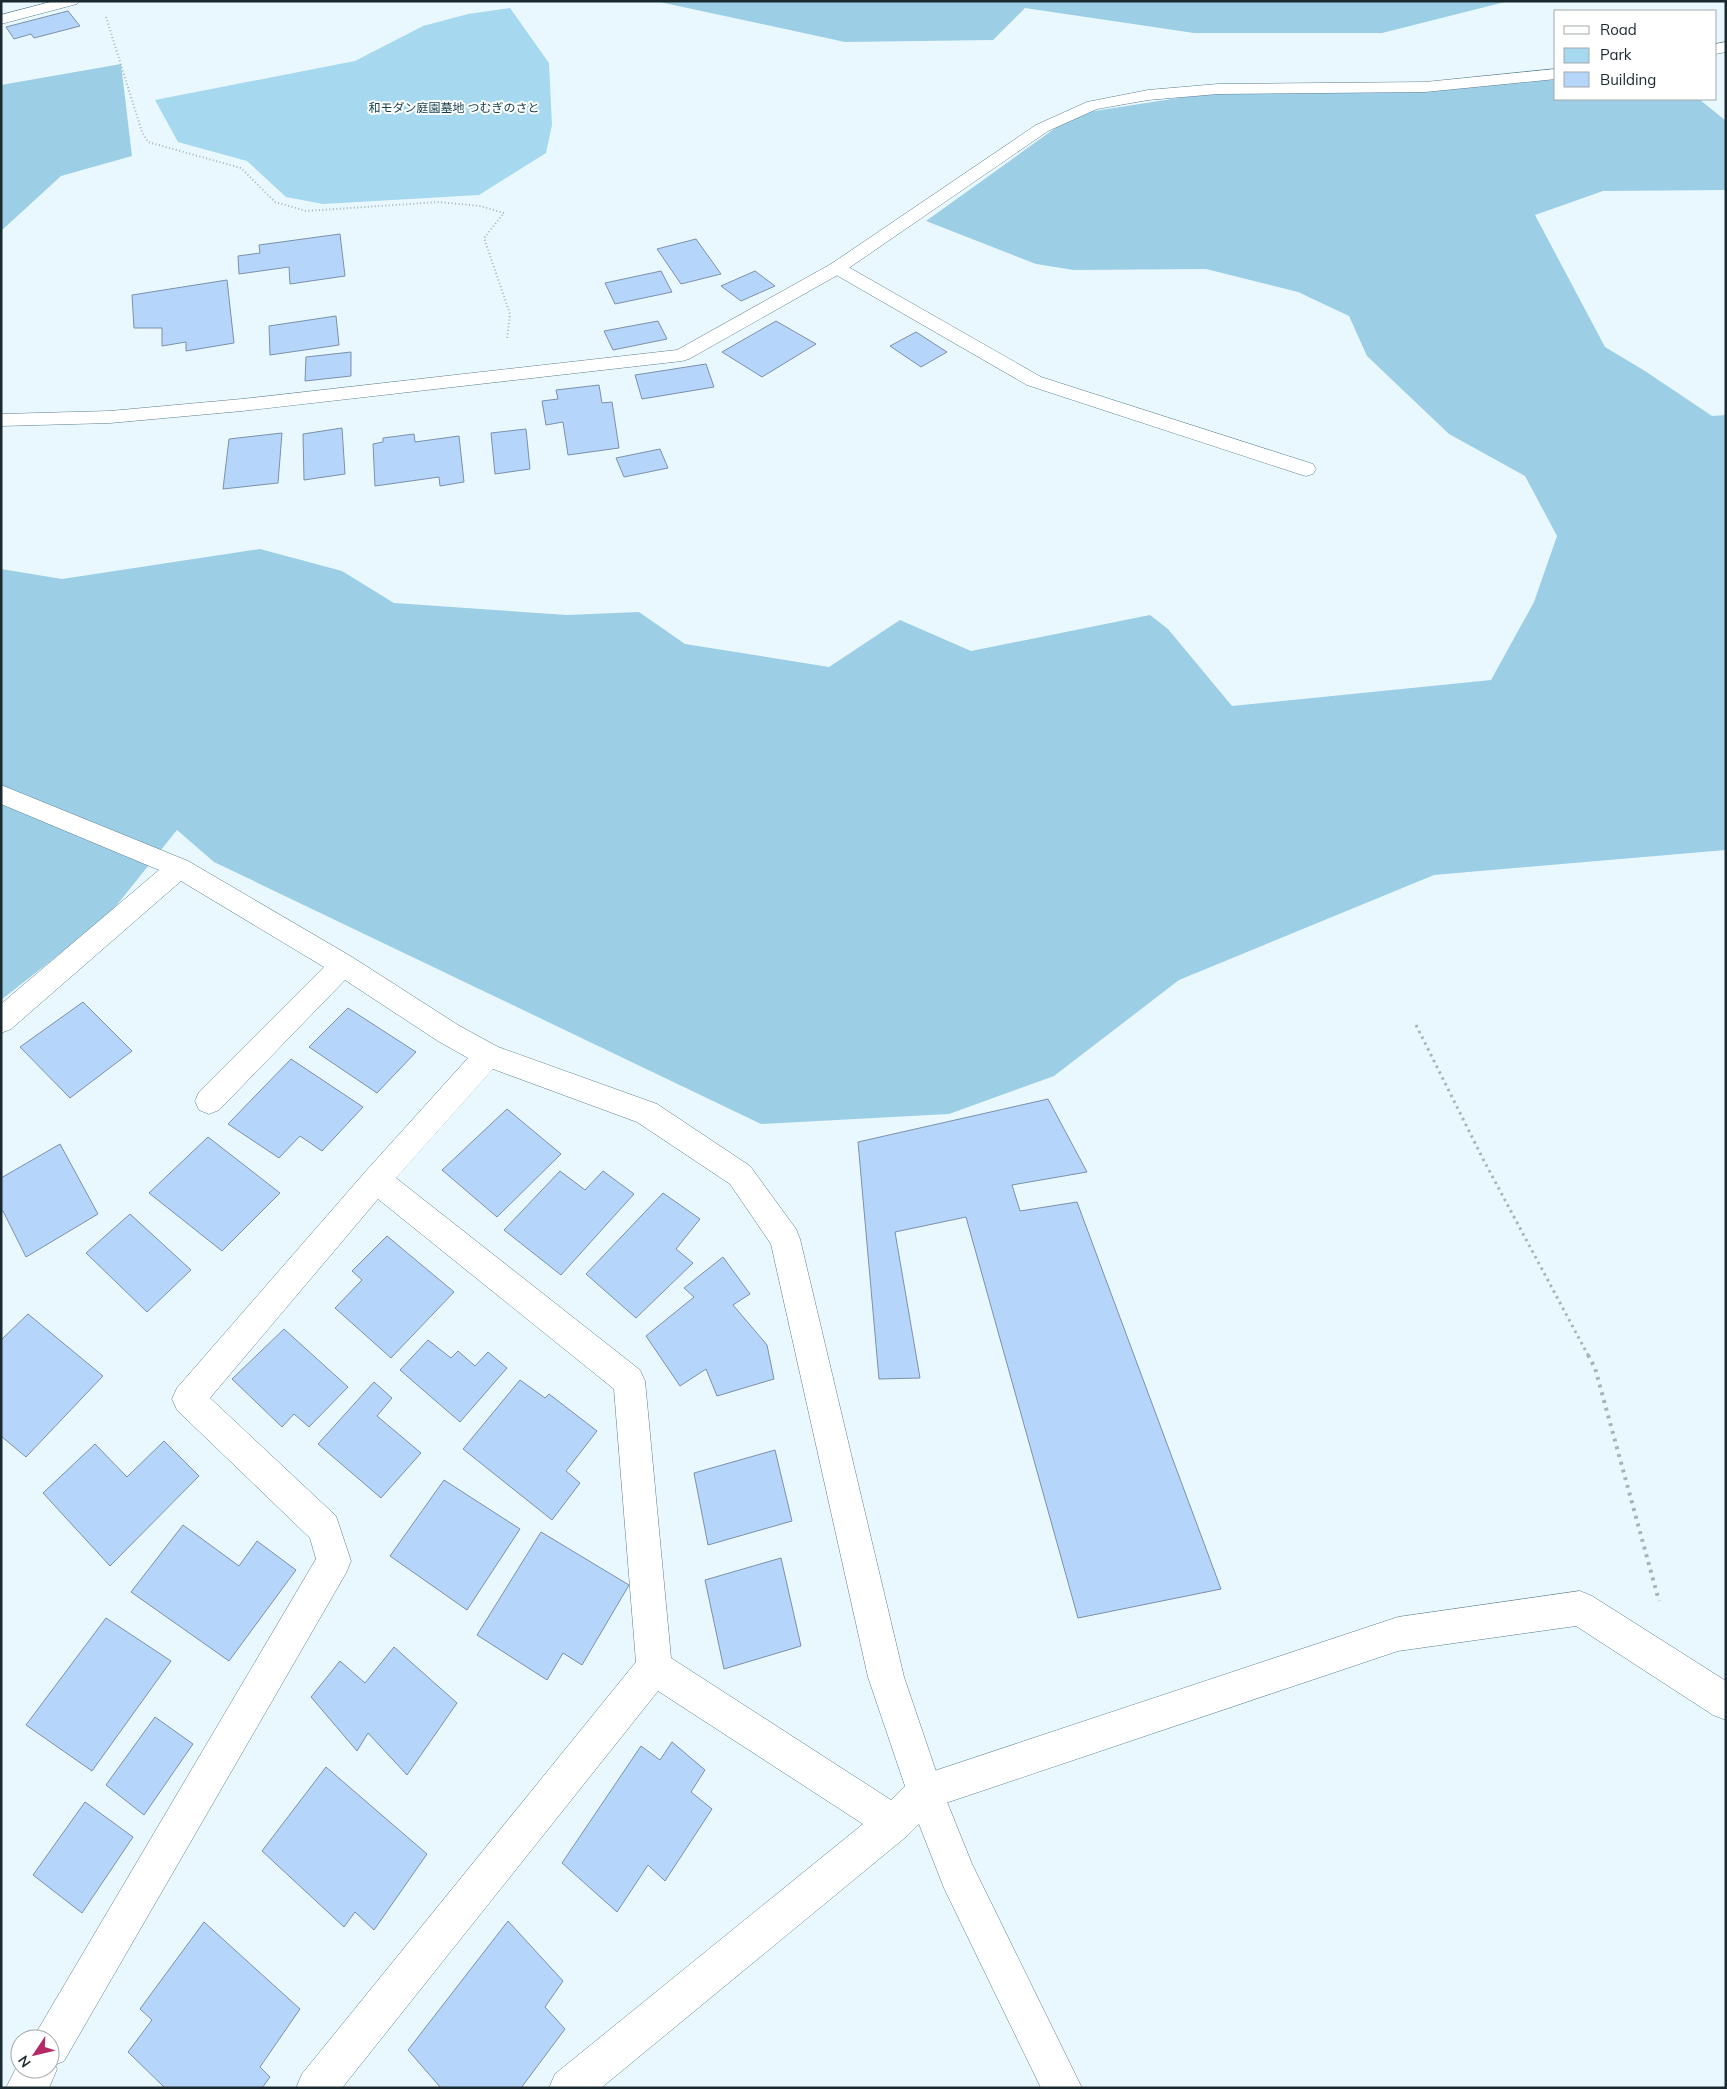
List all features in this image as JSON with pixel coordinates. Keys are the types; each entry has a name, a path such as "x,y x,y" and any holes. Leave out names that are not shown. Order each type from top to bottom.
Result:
{"street":[{"path":"1,20 72,1"},
{"path":"1,420 110,417 242,405 655,360 682,354 837,268 1042,128 1093,106 1148,95 1218,88 1425,87 1554,74"},
{"path":"837,268 1034,382 1306,469"},
{"path":"1,794 179,868 343,965 448,1033 488,1055 647,1112 740,1175 785,1239 886,1677 925,1792 957,1875 1062,2088"},
{"path":"1,1021 179,868"},
{"path":"209,1101 343,965"},
{"path":"60,2030 334,1561 324,1528 188,1399 376,1180 488,1055"},
{"path":"316,2088 654,1668 630,1381 376,1180"},
{"path":"569,2088 894,1823 925,1792 1398,1634 1580,1608 1726,1702"},
{"path":"654,1668 894,1823"}],"path":[{"path":"106,16 142,132 148,142 241,168 276,202 306,211 439,202 480,206 504,212 484,238 510,314 504,375"},
{"path":"1416,1025 1483,1160 1595,1368 1679,1672"}],"green space":[{"name":"和モダン庭園墓地 つむぎのさと","path":"510,8 549,63 552,125 546,153 479,195 323,204 286,197 247,161 178,142 155,100 355,61 423,26 468,14"}],"shaded area":[{"path":"655,1 1509,1 1382,33 1194,33 1025,8 993,40 845,42"},
{"path":"121,64 132,156 61,176 1,231 1,85"},
{"path":"1554,72 1554,100 1700,100 1726,121 1726,190 1603,191 1535,215 1605,347 1645,371 1712,416 1726,415 1726,850 1434,875 1179,980 1054,1076 949,1114 761,1124 214,862 177,830 108,916 1,1000 1,569 62,579 260,549 342,571 394,603 567,615 639,612 685,644 829,667 900,620 971,651 1150,615 1168,629 1232,706 1491,680 1534,602 1557,536 1525,476 1449,434 1367,356 1349,316 1298,292 1206,269 1074,270 1036,264 926,221 1075,114 1243,88 1412,87"}],"building":[{"path":"68,11 80,26 34,38 31,34 14,39 6,27"},
{"path":"340,234 345,276 290,284 289,267 239,274 238,256 260,253 259,245"},
{"path":"696,239 721,274 681,284 657,249"},
{"path":"661,271 672,292 615,304 605,283"},
{"path":"755,271 775,286 741,301 721,286"},
{"path":"227,280 234,343 186,351 186,342 162,346 162,328 134,328 132,295"},
{"path":"336,316 339,345 270,355 269,326"},
{"path":"658,321 667,339 613,350 604,331"},
{"path":"776,321 816,344 762,377 722,352"},
{"path":"916,332 947,352 921,367 890,346"},
{"path":"351,352 351,376 305,381 306,357"},
{"path":"706,364 714,387 642,399 635,375"},
{"path":"599,385 602,403 612,402 619,448 568,455 563,422 546,425 542,401 558,399 556,390"},
{"path":"342,428 345,474 304,480 303,434"},
{"path":"526,429 530,469 495,474 491,433"},
{"path":"282,433 278,483 223,489 229,439"},
{"path":"414,434 415,442 459,436 464,482 440,486 439,477 375,486 373,444 383,442 383,438"},
{"path":"660,449 668,468 624,477 616,458"},
{"path":"83,1002 132,1051 70,1098 20,1047"},
{"path":"348,1008 416,1052 377,1093 309,1047"},
{"path":"291,1059 363,1107 322,1151 300,1136 279,1158 228,1124"},
{"path":"1048,1099 1087,1172 1012,1185 1020,1211 1077,1202 1221,1589 1078,1618 966,1217 895,1232 920,1378 879,1379 858,1142"},
{"path":"507,1109 561,1154 497,1217 442,1170"},
{"path":"208,1137 280,1193 222,1251 149,1193"},
{"path":"60,1144 98,1214 26,1257 3,1211 1,1212 1,1178"},
{"path":"560,1171 585,1190 603,1171 634,1194 561,1275 504,1230"},
{"path":"663,1193 700,1219 676,1249 693,1263 636,1318 586,1274"},
{"path":"130,1214 191,1270 147,1312 86,1253"},
{"path":"387,1236 454,1292 391,1358 335,1308 362,1280 352,1271"},
{"path":"723,1257 750,1294 733,1305 767,1345 774,1379 717,1396 706,1369 680,1386 646,1336 694,1297 684,1288"},
{"path":"28,1314 103,1376 26,1457 1,1436 1,1340"},
{"path":"284,1329 348,1387 309,1427 294,1414 282,1427 232,1379"},
{"path":"428,1340 451,1358 458,1351 475,1366 488,1352 507,1368 460,1422 400,1370"},
{"path":"520,1380 545,1398 549,1394 597,1431 566,1471 580,1483 552,1520 463,1449"},
{"path":"374,1382 392,1398 377,1416 421,1453 381,1498 318,1444"},
{"path":"164,1441 199,1476 110,1566 43,1493 95,1444 127,1477"},
{"path":"775,1450 792,1521 708,1545 694,1473"},
{"path":"444,1480 520,1529 467,1610 390,1556"},
{"path":"183,1525 239,1566 257,1541 296,1570 229,1661 131,1592"},
{"path":"541,1532 629,1585 582,1665 563,1653 547,1680 477,1635"},
{"path":"781,1558 801,1646 724,1669 705,1580"},
{"path":"106,1618 171,1661 92,1771 26,1725"},
{"path":"394,1647 457,1703 407,1775 368,1733 357,1751 311,1697 340,1661 365,1683"},
{"path":"155,1717 193,1744 144,1815 106,1785"},
{"path":"672,1742 705,1770 691,1792 712,1809 665,1881 648,1865 617,1912 562,1863 641,1746 660,1760"},
{"path":"326,1767 427,1854 374,1930 355,1912 344,1927 262,1851"},
{"path":"85,1802 133,1837 82,1913 33,1875"},
{"path":"508,1921 563,1981 545,2007 565,2029 521,2088 441,2088 408,2050"},
{"path":"204,1922 300,2009 260,2067 270,2077 262,2088 165,2088 128,2052 152,2020 140,2009"}]}
